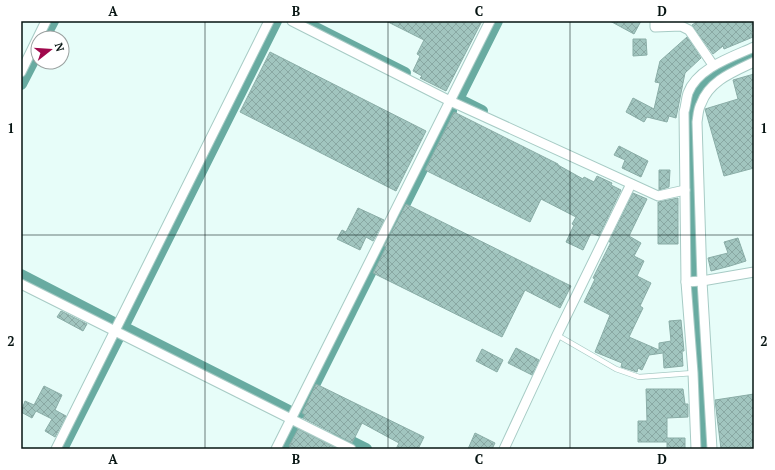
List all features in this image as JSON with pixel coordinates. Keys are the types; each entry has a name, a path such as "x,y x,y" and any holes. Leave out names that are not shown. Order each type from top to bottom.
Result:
{"street":[{"path":"21,72 46,21"},
{"path":"56,449 269,21"},
{"path":"292,21 450,101 658,196 685,190"},
{"path":"276,449 490,21"},
{"path":"655,21 655,27 681,26 688,30 713,65"},
{"path":"696,449 693,374 686,282 684,112 689,92 702,75 713,65 754,47"},
{"path":"702,90 754,62"},
{"path":"702,75 702,90 697,122 702,281 712,449"},
{"path":"504,449 631,184"},
{"path":"686,282 702,281 754,272"},
{"path":"21,284 351,449"}],"lane":[{"path":"557,336 616,369 639,377 693,374"}],"building":[{"path":"386,21 482,21 446,91 420,78 422,76 413,71 420,56 417,54 424,40"},
{"path":"610,21 641,21 634,34"},
{"path":"698,21 754,21 754,30 751,32 753,37 724,49 723,46 713,54 692,25"},
{"path":"687,37 701,58 685,73 676,118 669,116 667,122 647,117 644,122 626,112 633,98 654,109 660,83 655,82 660,61"},
{"path":"633,39 646,39 647,55 633,56"},
{"path":"270,52 426,131 396,191 240,112"},
{"path":"754,74 754,168 724,176 705,109 738,99 733,80"},
{"path":"454,112 558,164 583,179 584,177 594,182 597,176 612,183 611,185 621,190 599,236 591,233 583,250 566,242 576,217 541,199 530,222 425,170"},
{"path":"619,146 648,161 641,177 622,168 625,160 614,155"},
{"path":"659,170 670,170 669,187 659,190"},
{"path":"633,193 647,199 629,236 641,243 634,256 644,261 637,276 651,283 640,306 643,308 629,337 659,350 659,343 671,341 669,321 681,320 684,351 682,351 683,366 664,368 663,353 649,355 642,370 638,368 637,372 621,367 622,363 595,352 610,315 584,302 595,279 593,278 611,242 609,242"},
{"path":"678,198 678,244 658,244 658,202"},
{"path":"406,204 571,286 560,308 525,290 502,337 373,273 386,247 384,246"},
{"path":"358,208 384,220 373,241 366,237 360,250 337,239 342,230 346,232"},
{"path":"738,238 746,261 711,271 708,258 728,253 724,242"},
{"path":"61,311 87,324 83,331 57,317"},
{"path":"516,348 539,360 532,375 508,363"},
{"path":"482,349 503,360 497,372 476,361"},
{"path":"316,384 424,437 418,449 396,449 399,443 362,423 352,443 303,418 305,415 302,413"},
{"path":"44,386 62,395 55,410 66,416 55,437 45,431 52,419 36,411 32,418 21,412 25,401 34,405"},
{"path":"646,389 683,389 685,404 688,404 688,417 667,418 667,438 685,438 685,449 667,449 667,442 638,442 638,421 647,421"},
{"path":"754,394 754,449 721,449 715,400"},
{"path":"298,429 338,449 296,449 289,446"},
{"path":"475,433 495,443 492,449 468,449"}],"waterway":[{"path":"48,30 53,21"},
{"path":"123,327 276,21"},
{"path":"302,21 405,73"},
{"path":"482,111 458,99 497,21"},
{"path":"702,449 688,122 696,94 710,77 729,65 754,53"},
{"path":"21,84 30,67"},
{"path":"300,413 451,111"},
{"path":"21,275 114,323"},
{"path":"125,328 291,412"},
{"path":"62,449 119,336"},
{"path":"282,449 292,429"},
{"path":"338,435 366,449"}]}
